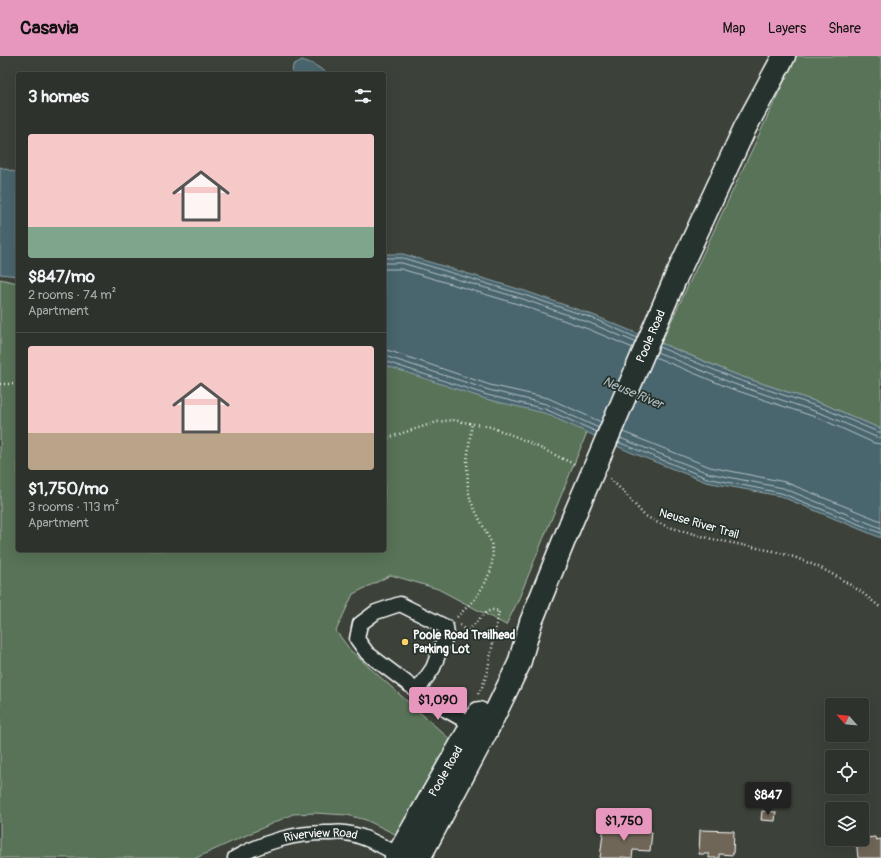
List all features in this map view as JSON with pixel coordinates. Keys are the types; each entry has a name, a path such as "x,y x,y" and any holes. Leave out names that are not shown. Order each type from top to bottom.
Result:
{"main road":[{"name":"Poole Road","path":"405,857 486,732 519,664 531,622 571,523 675,279 745,128 784,56"},
{"name":"Poole Road","path":"405,857 506,662 531,622"}],"street":[{"path":"418,692 433,668 440,647 447,635 450,623 400,604 376,612 360,624 357,639 367,653 418,692 432,702 473,725"},
{"name":"Riverview Road","path":"235,858 248,850 286,838 316,832 345,833 363,837 405,857"}],"path":[{"path":"0,384 16,384"},
{"path":"386,438 437,422 452,420 491,427 517,437 578,466"},
{"path":"472,423 467,461 468,489 471,502 491,542 493,554 491,570 485,583 475,598 450,623 467,632 486,612 493,610 499,611 486,674 482,687 476,697"},
{"name":"Neuse River Trail","path":"604,477 622,490 644,515 656,522 712,539 773,551 794,558 820,568 841,579 881,608"}],"green space":[{"path":"796,56 881,56 881,429 826,405 737,375 661,343"},
{"path":"0,279 16,283 16,552 386,552 386,343 590,425 517,603 506,625 438,589 391,575 353,594 336,631 351,651 453,742 397,835 366,820 347,815 315,813 293,814 196,858 0,858"}],"water":[{"path":"302,60 313,64 326,72 292,72 293,65"},
{"path":"0,167 16,172 16,276 0,274"},
{"name":"Neuse River","path":"386,254 403,254 525,291 593,315 737,375 826,405 881,429 881,538 780,496 706,482 630,452 544,413 486,399 386,366"}],"building":[{"path":"762,811 776,812 775,821 761,820"},
{"path":"604,825 616,826 616,828 652,832 650,851 633,850 632,858 600,858"},
{"path":"700,830 734,831 733,855 719,854 719,858 709,858 709,854 699,854"},
{"path":"875,837 876,840 881,839 881,858 858,858 857,846 869,846 869,838"}],"place":[{"name":"Poole Road Trailhead Parking Lot","path":"405,642"}]}
